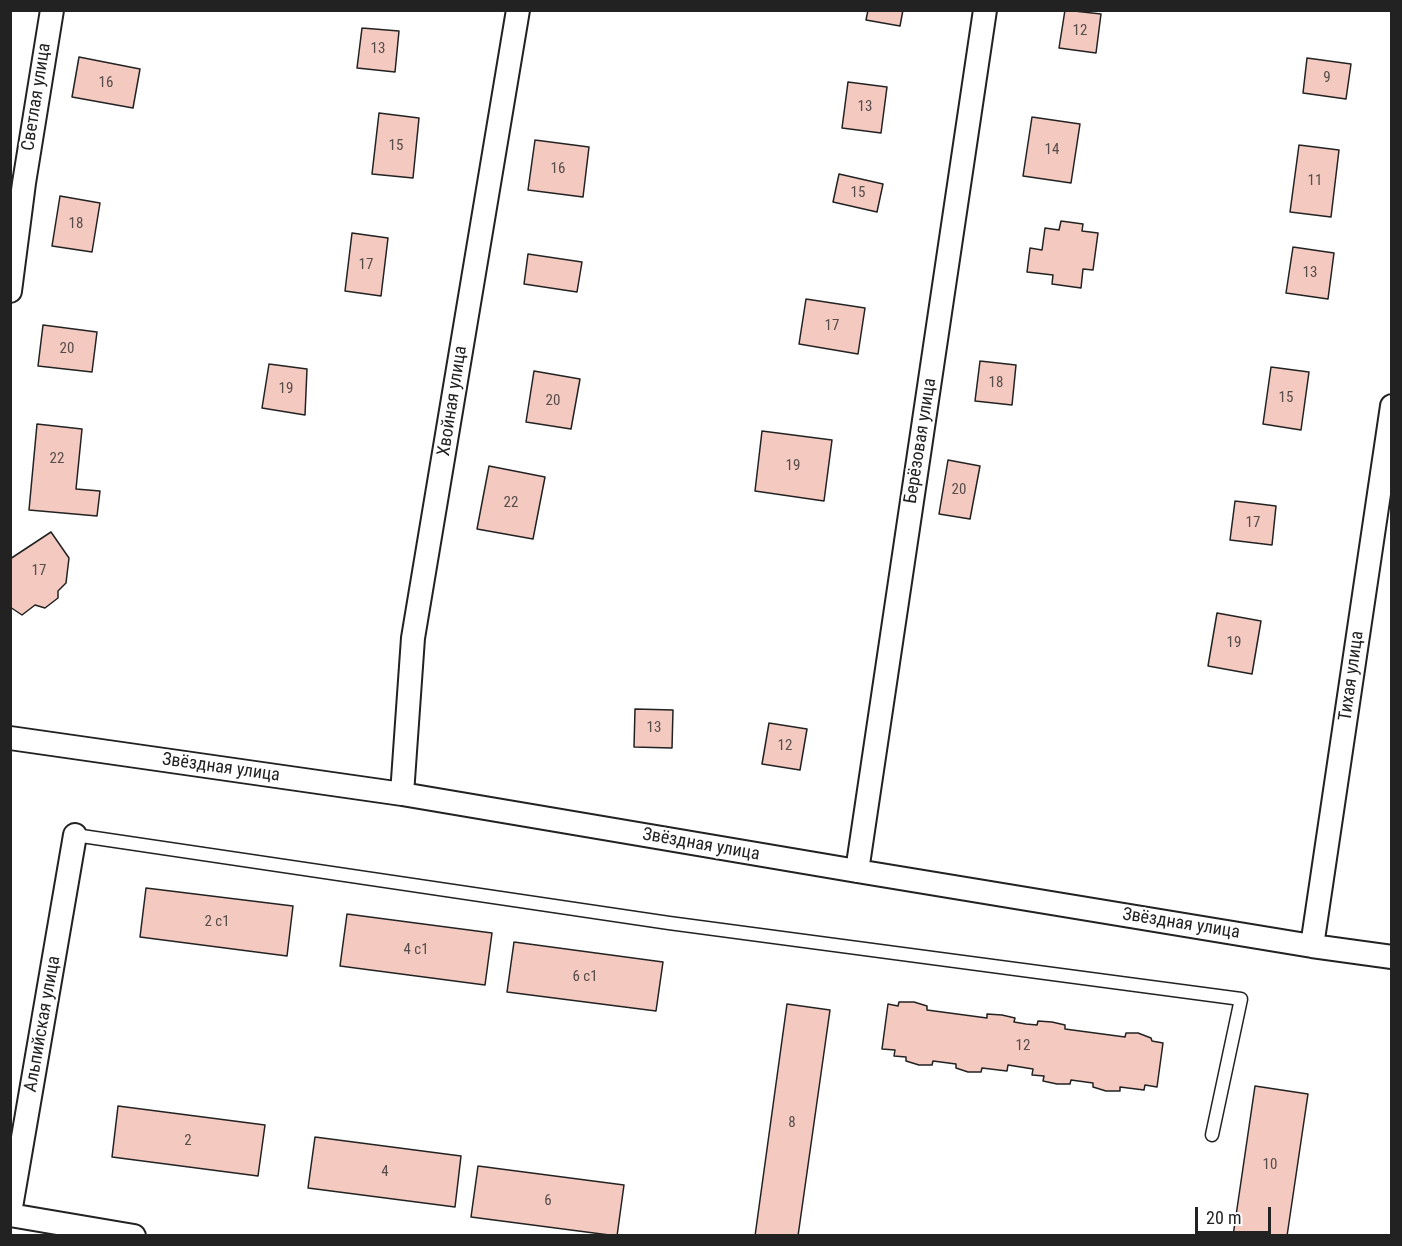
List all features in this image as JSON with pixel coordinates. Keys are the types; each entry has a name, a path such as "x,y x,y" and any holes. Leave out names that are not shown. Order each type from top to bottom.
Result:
{"street":[{"name":"Светлая улица","path":"10,291 51,10"},
{"name":"Хвойная улица","path":"402,794 413,638 518,10"},
{"name":"Берёзовая улица","path":"857,871 985,10"},
{"name":"Тихая улица","path":"1312,946 1392,406"},
{"name":"Звёздная улица","path":"10,738 402,794 1312,946 1392,957"},
{"name":"Альпийская улица","path":"10,1214 75,835"},
{"path":"10,1214 134,1236"}],"lane":[{"path":"75,835 669,923 1241,999 1212,1135"}],"building":[{"path":"868,10 903,10 900,26 866,20"},
{"path":"1065,10 1101,14 1096,53 1059,48"},
{"path":"362,28 399,31 395,72 357,68"},
{"path":"79,57 140,69 133,108 72,97"},
{"path":"1307,58 1351,64 1346,99 1303,93"},
{"path":"848,82 887,87 881,133 842,128"},
{"path":"379,113 419,118 413,178 372,174"},
{"path":"1032,117 1080,124 1071,183 1023,176"},
{"path":"535,140 589,147 583,197 528,190"},
{"path":"1299,145 1339,150 1331,217 1290,212"},
{"path":"839,174 883,184 877,212 833,202"},
{"path":"60,196 100,203 92,252 52,246"},
{"path":"1061,221 1083,224 1082,231 1098,233 1093,270 1083,269 1081,288 1052,284 1053,275 1027,272 1030,248 1042,250 1045,228 1059,230"},
{"path":"352,233 388,238 381,296 345,291"},
{"path":"1293,247 1334,253 1328,299 1286,293"},
{"path":"528,254 582,262 577,292 524,284"},
{"path":"806,299 865,308 858,354 799,344"},
{"path":"43,325 97,332 92,372 38,366"},
{"path":"980,361 1016,365 1012,405 975,401"},
{"path":"269,364 307,369 305,415 262,408"},
{"path":"1271,367 1309,372 1301,430 1263,424"},
{"path":"534,371 580,379 571,429 526,422"},
{"path":"37,424 82,429 76,489 100,491 97,516 29,510"},
{"path":"762,431 832,440 824,501 755,491"},
{"path":"948,460 980,466 970,519 939,514"},
{"path":"489,466 545,477 533,539 477,529"},
{"path":"1235,501 1276,506 1272,545 1230,540"},
{"path":"51,532 69,558 66,583 58,591 58,598 45,608 35,605 22,615 10,607 10,559"},
{"path":"1217,613 1261,621 1252,674 1208,666"},
{"path":"635,709 673,710 672,748 634,747"},
{"path":"769,723 807,729 800,770 762,764"},
{"path":"146,888 293,906 287,956 140,937"},
{"path":"347,914 492,933 485,985 340,966"},
{"path":"514,942 663,962 656,1011 507,992"},
{"path":"899,1002 914,1002 927,1006 927,1010 987,1018 987,1014 1002,1015 1015,1018 1014,1022 1026,1024 1037,1025 1038,1021 1052,1022 1065,1025 1065,1029 1125,1037 1126,1033 1138,1033 1151,1038 1152,1041 1163,1043 1157,1087 1145,1085 1144,1090 1120,1087 1120,1091 1106,1091 1093,1087 1093,1083 1071,1080 1070,1084 1057,1084 1043,1081 1044,1076 1032,1075 1033,1069 1008,1065 1007,1071 982,1068 981,1072 968,1072 956,1068 956,1064 933,1061 932,1065 919,1065 906,1061 906,1057 894,1056 895,1050 882,1049 888,1004 898,1006"},
{"path":"787,1004 830,1010 798,1236 755,1236"},
{"path":"1255,1086 1308,1094 1287,1236 1233,1236"},
{"path":"118,1106 265,1125 258,1176 112,1157"},
{"path":"315,1137 461,1156 455,1207 308,1188"},
{"path":"478,1166 624,1185 617,1236 471,1217"}]}
